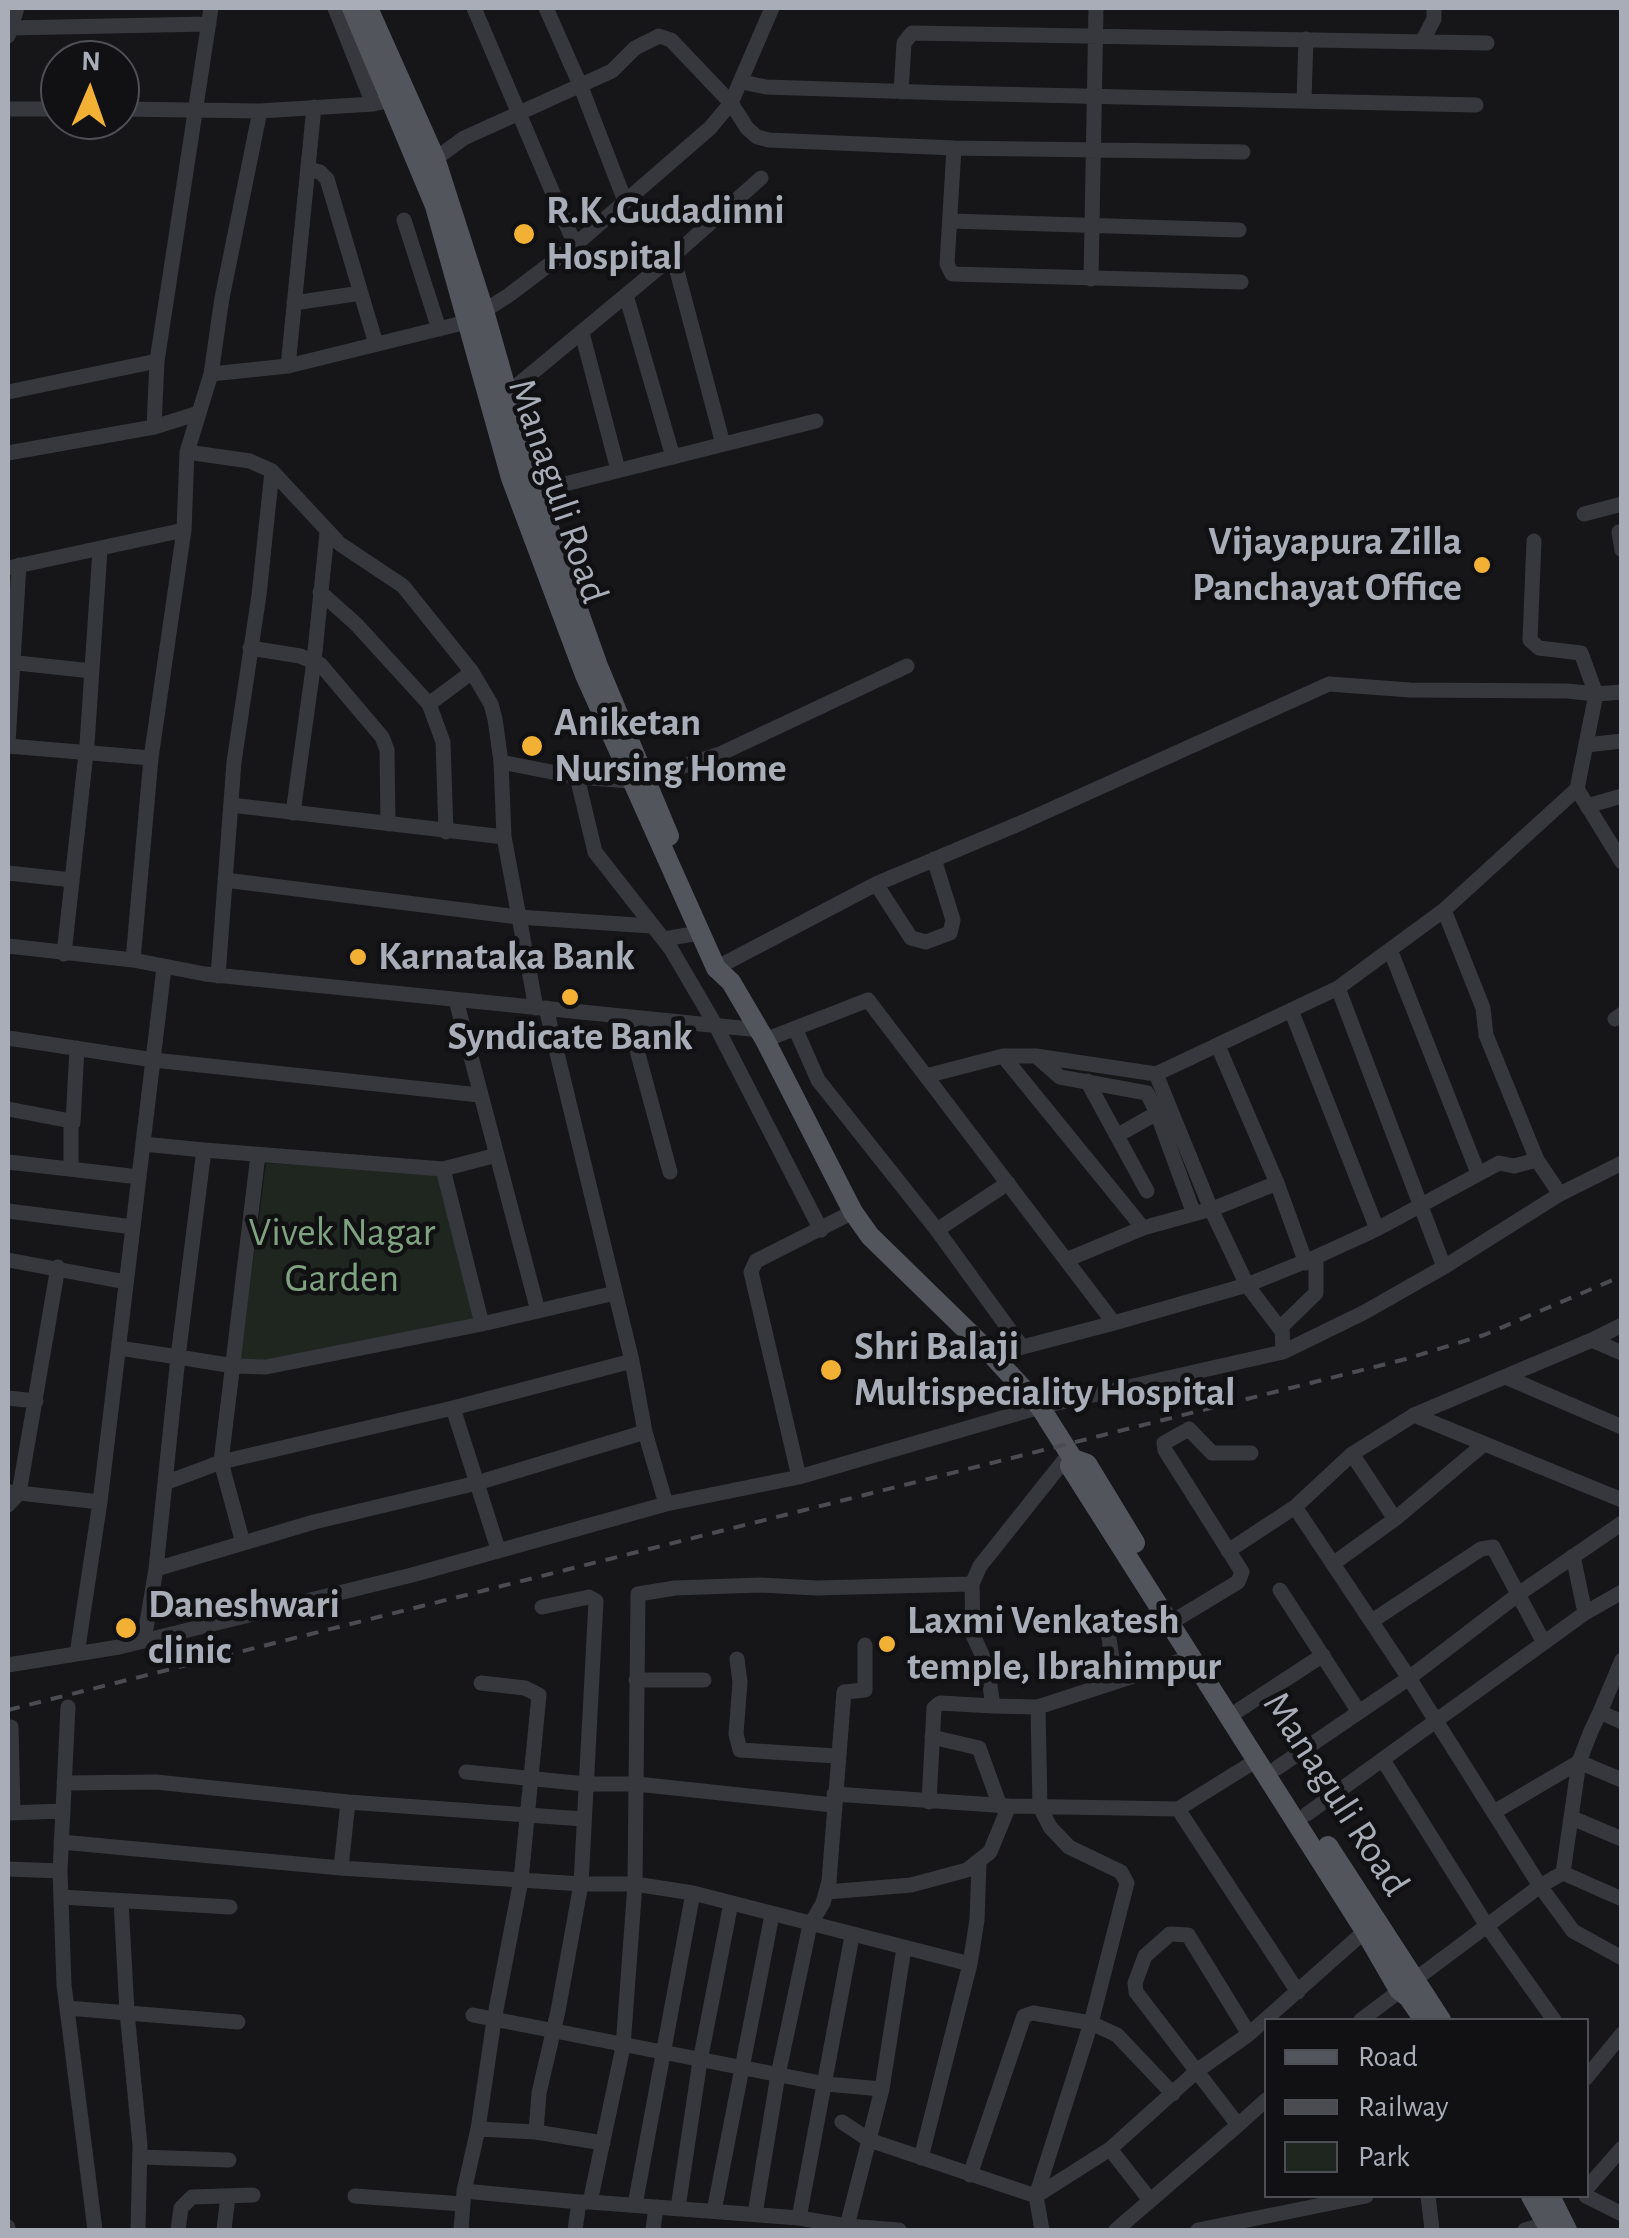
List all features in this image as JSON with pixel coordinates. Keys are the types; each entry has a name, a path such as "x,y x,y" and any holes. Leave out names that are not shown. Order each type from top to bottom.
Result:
{"main road":[{"name":"Managuli Road","path":"354,8 390,101 428,164 475,316 518,499 584,675 678,857 725,971"},
{"name":"Managuli Road","path":"475,316 508,393 536,491 639,780 700,933 762,1035 854,1212 870,1236 1040,1407 1072,1456 1087,1464 1307,1814 1423,2018"},
{"name":"Managuli Road","path":"1072,1456 1073,1471 1366,1931 1406,1984 1439,2018"},
{"path":"1532,2198 1554,2228"},
{"path":"1550,2198 1554,2228"}],"street":[{"path":"17,8 9,32 210,16 157,361 154,427"},
{"path":"140,110 260,111 390,101 354,8"},
{"path":"474,8 575,245"},
{"path":"546,8 625,201"},
{"path":"211,374 288,366 439,329 475,316 575,245 710,128 742,82 772,8"},
{"path":"1092,280 1096,8"},
{"path":"1422,42 1434,19 1434,8"},
{"path":"900,92 904,43 912,33 1488,43"},
{"path":"428,164 464,138 612,71 636,48 659,36 671,40 731,103 746,128 769,140 954,148 1242,152"},
{"path":"1304,100 1306,40"},
{"path":"742,82 766,87 900,92 1476,105"},
{"path":"288,366 314,107"},
{"path":"8,109 40,109"},
{"path":"133,960 150,758 184,530 188,452 211,374 228,264 260,111"},
{"path":"954,148 947,264 952,274 1242,282"},
{"path":"308,170 320,172 327,179 376,344"},
{"path":"508,393 761,178"},
{"path":"404,220 439,329"},
{"path":"951,221 1239,230"},
{"path":"673,256 723,444"},
{"path":"294,304 361,293"},
{"path":"626,295 673,456"},
{"path":"582,332 618,470"},
{"path":"8,392 157,361"},
{"path":"8,453 154,427 199,413"},
{"path":"536,491 816,420"},
{"path":"188,452 250,461 272,471 327,533 403,586 472,672 491,704 502,762 504,837 518,916 632,1361 644,1432 666,1504"},
{"path":"218,976 231,806 272,471"},
{"path":"1584,514 1622,504"},
{"path":"150,758 8,744 13,566 184,530"},
{"path":"1618,532 1622,550"},
{"path":"293,813 327,533"},
{"path":"926,1076 1003,1056 1036,1056 1156,1074 1338,988 1444,910 1577,789 1596,694 1581,653 1539,648 1530,640 1534,540"},
{"path":"64,954 100,550"},
{"path":"320,592 356,624 428,704 442,742 446,832"},
{"path":"250,648 314,661 382,736 386,750 388,824"},
{"path":"11,662 92,671"},
{"path":"502,762 577,777 639,780 720,754 907,666"},
{"path":"428,704 472,672"},
{"path":"725,971 876,884 1329,684 1410,690 1622,692"},
{"path":"1586,745 1622,742"},
{"path":"577,777 595,852 664,939 716,1026 821,1230"},
{"path":"1577,789 1622,862"},
{"path":"1586,806 1622,796"},
{"path":"231,806 504,837"},
{"path":"876,884 911,938 926,942 950,933 953,920 934,859"},
{"path":"8,873 72,880"},
{"path":"226,880 518,916 652,926"},
{"path":"1444,910 1483,1008 1486,1035 1536,1160 1560,1194"},
{"path":"664,939 700,933"},
{"path":"8,946 133,960 218,976 716,1026 762,1035 795,1028 868,1000 1114,1323"},
{"path":"1391,952 1478,1173"},
{"path":"76,1654 100,1502 164,968"},
{"path":"1338,988 1444,1267"},
{"path":"456,1000 538,1311"},
{"path":"1291,1010 1376,1229"},
{"path":"628,1017 670,1172"},
{"path":"795,1028 818,1080 937,1230 1022,1347"},
{"path":"8,1038 154,1060 480,1095"},
{"path":"1218,1046 1311,1260 1316,1293 1280,1330"},
{"path":"72,1170 77,1048"},
{"path":"1003,1056 1142,1228"},
{"path":"1036,1056 1060,1077 1146,1092 1158,1114 1194,1214"},
{"path":"1156,1074 1247,1285 1280,1330 1283,1352"},
{"path":"1086,1081 1147,1191"},
{"path":"8,1109 65,1118 73,1124"},
{"path":"1118,1135 1158,1114"},
{"path":"144,1144 443,1169 497,1155"},
{"path":"144,1640 156,1568 204,1150"},
{"path":"243,1543 220,1462 258,1155"},
{"path":"992,1355 1247,1285 1376,1229 1500,1163 1514,1166 1536,1160"},
{"path":"8,1162 139,1177"},
{"path":"8,1665 144,1640 412,1575 666,1504 799,1476 1040,1407 1283,1352 1363,1314 1560,1194 1622,1163"},
{"path":"443,1169 482,1324"},
{"path":"1066,1260 1142,1228 1211,1209 1277,1183"},
{"path":"937,1230 1008,1184"},
{"path":"8,1211 133,1227"},
{"path":"799,1476 751,1272 756,1261 854,1212"},
{"path":"8,1260 126,1282"},
{"path":"58,1267 36,1401 11,1497 100,1502"},
{"path":"118,1348 234,1366 266,1367 615,1293"},
{"path":"1228,1551 1295,1507 1352,1454 1414,1415 1508,1378 1622,1324"},
{"path":"1592,1340 1622,1352"},
{"path":"165,1483 220,1462 453,1408 632,1361"},
{"path":"1508,1378 1622,1427"},
{"path":"8,1398 36,1401"},
{"path":"453,1408 498,1549"},
{"path":"1414,1415 1622,1500"},
{"path":"1180,1617 1241,1578 1242,1572 1165,1450 1166,1439 1189,1429 1212,1453 1251,1454"},
{"path":"156,1568 314,1522 477,1483 644,1432"},
{"path":"8,1444 26,1446"},
{"path":"1334,1564 1484,1444"},
{"path":"1352,1454 1395,1519"},
{"path":"993,1706 986,1666 973,1635 972,1584 980,1566 1072,1456"},
{"path":"1295,1507 1540,1886 1573,1931 1622,1958"},
{"path":"1277,1768 1409,1678 1520,1593 1622,1523"},
{"path":"1372,1621 1486,1547 1493,1548 1544,1643"},
{"path":"1573,1556 1584,1614"},
{"path":"575,2230 603,2143 623,2046 637,1784 636,1604 642,1592 760,1585 817,1588 972,1584"},
{"path":"1280,1590 1360,1712"},
{"path":"1307,1814 1584,1614 1622,1592"},
{"path":"536,2132 538,2093 581,1884 596,1598 589,1596 542,1607"},
{"path":"1108,1631 1115,1680"},
{"path":"755,2214 778,2075 810,1924 827,1892 844,1692 865,1690 865,1644"},
{"path":"1239,1710 1323,1656"},
{"path":"930,1802 932,1711 940,1703 1038,1708 1192,1657"},
{"path":"737,1658 740,1682 736,1734 740,1750 836,1756"},
{"path":"1563,1873 1580,1762 1622,1660"},
{"path":"636,1680 704,1680"},
{"path":"461,2230 463,2197 521,1880 539,1694 524,1688 481,1683"},
{"path":"68,1706 61,1897 67,2008 95,2230"},
{"path":"1038,1708 1040,1807 1050,1827 1069,1847 1121,1872 1127,1882 1092,2023 1036,2196 1042,2230"},
{"path":"1600,1712 1622,1722"},
{"path":"11,1727 10,1812 62,1812"},
{"path":"827,1892 911,1885 967,1870 990,1852 1004,1806 979,1748 932,1736"},
{"path":"466,1772 586,1784 637,1784 834,1799 1178,1809 1256,1760"},
{"path":"1382,1760 1487,1926 1553,2018"},
{"path":"1494,1812 1580,1762"},
{"path":"1580,1762 1622,1780"},
{"path":"64,1782 156,1782 348,1802 582,1819"},
{"path":"341,1868 348,1802"},
{"path":"1178,1809 1298,1992"},
{"path":"1572,1818 1622,1839"},
{"path":"61,1842 341,1868 634,1884 693,1893 970,1964"},
{"path":"922,2158 970,1964 977,1920 979,1863"},
{"path":"8,1869 60,1871"},
{"path":"1364,2018 1540,1886 1563,1873"},
{"path":"1563,1873 1622,1899"},
{"path":"635,2205 693,1893"},
{"path":"61,1897 230,1906"},
{"path":"122,1901 140,2157 138,2230"},
{"path":"678,2208 700,2061 731,1903"},
{"path":"714,2211 772,1914"},
{"path":"1268,2018 1366,1931"},
{"path":"1238,2125 1134,1988 1146,1956 1170,1934 1188,1935 1249,2034"},
{"path":"799,2218 852,1936"},
{"path":"846,2228 882,2088 904,1948"},
{"path":"67,2008 238,2022"},
{"path":"970,2176 1024,2016 1033,2013 1092,2023 1117,2035 1173,2094"},
{"path":"473,2016 826,2084 882,2088"},
{"path":"1036,2196 1110,2149 1198,2070 1264,2021"},
{"path":"1590,2068 1619,2040"},
{"path":"1116,2230 1264,2102"},
{"path":"842,2122 868,2140 1036,2196"},
{"path":"478,2129 536,2132 603,2143"},
{"path":"1589,2188 1622,2148"},
{"path":"1110,2149 1150,2200"},
{"path":"140,2157 229,2160"},
{"path":"1589,2194 1622,2214"},
{"path":"178,2230 181,2208 188,2200 253,2195"},
{"path":"224,2230 228,2196"},
{"path":"355,2196 635,2205 799,2218 846,2228 899,2230"},
{"path":"1198,2230 1356,2198"},
{"path":"1428,2198 1432,2230"},
{"path":"653,2230 656,2207"},
{"path":"1525,2230 1554,2228"}],"green space":[{"name":"Vivek Nagar Garden","path":"266,1163 439,1174 476,1318 260,1362 240,1361"}],"railway":[{"path":"8,1710 1406,1359 1484,1335 1622,1276"}],"place":[{"name":"R.K .Gudadinni Hospital","path":"524,234"},
{"name":"Vijayapura Zilla Panchayat Office","path":"1482,565"},
{"name":"Aniketan Nursing Home","path":"532,746"},
{"name":"Karnataka Bank","path":"358,957"},
{"name":"Syndicate Bank","path":"570,997"},
{"name":"Shri Balaji Multispeciality Hospital","path":"831,1370"},
{"name":"Daneshwari clinic","path":"126,1628"},
{"name":"Laxmi Venkatesh temple, Ibrahimpur","path":"887,1644"}]}
